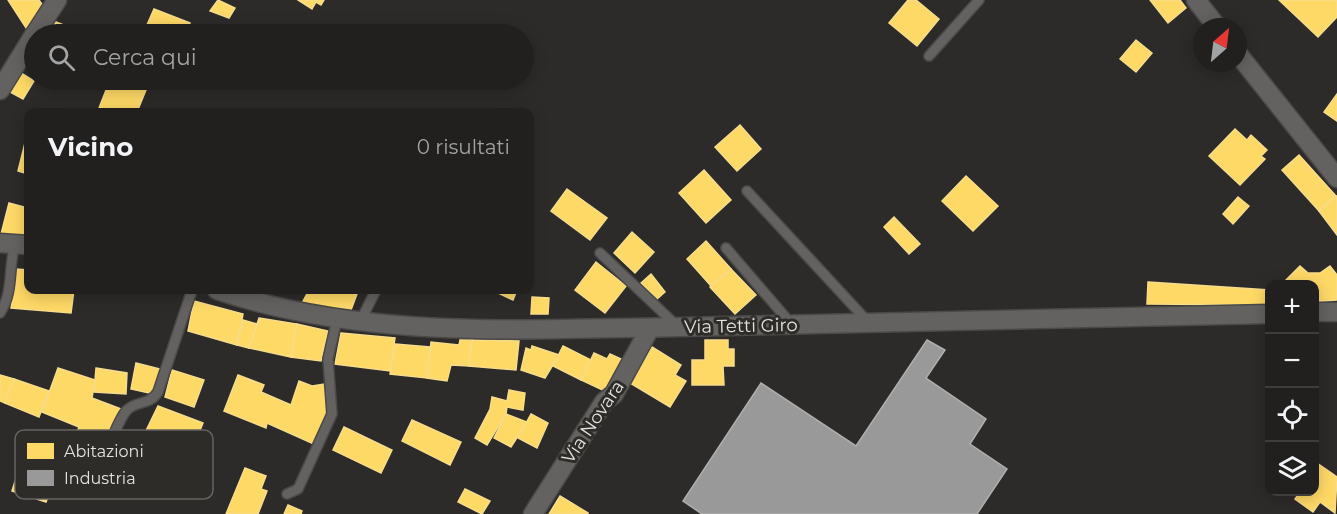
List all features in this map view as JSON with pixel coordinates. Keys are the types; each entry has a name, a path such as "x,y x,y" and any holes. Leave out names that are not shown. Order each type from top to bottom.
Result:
{"street":[{"path":"1196,0 1210,18"},
{"path":"41,24 54,2"},
{"path":"0,90 24,52"},
{"path":"1247,65 1337,178"},
{"name":"Via Tetti Giro","path":"231,294 299,313 360,322 504,329 793,326 1265,314"},
{"path":"1319,312 1337,312"},
{"name":"Via Novara","path":"533,514 604,402 614,394 650,328"}],"lane":[{"path":"929,56 979,0"},
{"path":"747,191 870,324"},
{"path":"0,313 6,302 11,283 15,244"},
{"path":"726,248 793,326"},
{"path":"600,253 678,327"},
{"path":"116,430 122,415 135,404 146,404 154,399 158,392 191,294"},
{"path":"360,322 374,294"},
{"path":"287,494 298,489 329,422 332,402 328,359 337,319"}],"building: Abitazioni":[{"path":"8,0 39,0 44,7 33,24 24,25"},
{"path":"218,0 235,8 229,18 210,11"},
{"path":"298,0 324,0 321,5 316,2 312,9"},
{"path":"908,0 916,0 939,19 917,46 889,23"},
{"path":"1150,0 1180,0 1186,8 1168,23"},
{"path":"1279,0 1337,0 1337,17 1318,37"},
{"path":"154,9 190,23 190,24 147,24"},
{"path":"1136,40 1152,53 1136,72 1120,59"},
{"path":"21,73 24,75 24,90 28,90 23,99 10,92"},
{"path":"106,90 146,90 139,108 99,108"},
{"path":"1337,94 1337,121 1324,112"},
{"path":"740,125 761,149 737,171 715,147"},
{"path":"1235,129 1247,140 1251,135 1267,150 1261,156 1265,159 1240,185 1209,156"},
{"path":"24,147 24,173 18,171"},
{"path":"1299,155 1336,196 1319,211 1282,170"},
{"path":"704,170 731,200 706,223 679,193"},
{"path":"966,176 998,206 973,231 942,201"},
{"path":"567,189 607,218 590,240 551,211"},
{"path":"1337,196 1337,235 1319,211"},
{"path":"1238,197 1249,206 1233,224 1223,214"},
{"path":"9,203 24,207 24,235 1,234"},
{"path":"894,217 920,244 909,254 884,227"},
{"path":"632,232 654,252 635,273 614,253"},
{"path":"706,241 731,269 711,286 687,259"},
{"path":"596,262 626,286 605,313 575,290"},
{"path":"1300,266 1308,273 1320,273 1330,266 1337,275 1337,300 1319,302 1319,280 1286,280"},
{"path":"16,269 24,270 24,294 73,294 71,313 11,308"},
{"path":"731,269 756,295 735,314 710,287"},
{"path":"651,274 665,292 656,300 641,283"},
{"path":"1148,282 1265,290 1264,305 1147,304"},
{"path":"307,294 357,294 351,310 301,305"},
{"path":"500,294 515,294 513,300"},
{"path":"532,297 549,298 548,314 531,314"},
{"path":"194,301 243,314 237,345 188,331"},
{"path":"259,318 297,324 291,357 249,348"},
{"path":"243,320 257,324 249,348 237,345"},
{"path":"297,324 328,331 321,361 291,357"},
{"path":"341,333 395,338 390,371 335,364"},
{"path":"460,340 472,340 469,366 451,365 447,381 427,378 431,342 459,345"},
{"path":"472,340 519,341 516,370 469,366"},
{"path":"705,340 728,340 728,349 734,349 734,366 723,366 724,385 692,385 692,360 705,360"},
{"path":"395,344 430,347 427,378 390,374"},
{"path":"532,346 559,355 545,378 521,370 526,348 531,350"},
{"path":"563,346 591,360 581,380 553,366"},
{"path":"652,347 681,365 675,375 686,381 670,407 630,383"},
{"path":"594,353 607,359 610,354 623,360 609,393 581,380"},
{"path":"136,363 160,369 154,394 131,389"},
{"path":"58,368 95,380 92,398 121,409 113,430 78,430 79,427 42,412"},
{"path":"96,368 127,373 126,394 94,392"},
{"path":"172,370 204,380 194,407 165,397"},
{"path":"0,375 14,379 5,403 0,401"},
{"path":"238,375 264,385 261,392 291,405 299,381 312,386 324,384 328,410 316,445 267,423 266,428 224,411"},
{"path":"14,379 49,391 39,417 5,403"},
{"path":"509,390 525,393 523,410 507,407 506,414 487,445 475,438 490,409 492,397 507,401"},
{"path":"158,406 203,423 200,430 146,430"},
{"path":"506,414 527,422 511,447 494,438"},
{"path":"531,414 548,423 537,448 518,438"},
{"path":"412,420 461,442 450,465 402,441"},
{"path":"344,427 392,450 381,473 333,450"},
{"path":"1319,464 1337,477 1335,513 1320,502 1313,512 1295,499 1297,496 1319,496"},
{"path":"245,468 266,476 261,489 267,491 258,514 226,514"},
{"path":"465,489 490,501 482,514 458,502"},
{"path":"560,496 588,513 588,514 549,514"},
{"path":"288,505 302,511 301,514 284,514"}],"building: Industria":[{"path":"927,340 945,350 926,378 986,419 970,444 1007,469 977,514 702,514 683,501 761,383 856,446"}]}
